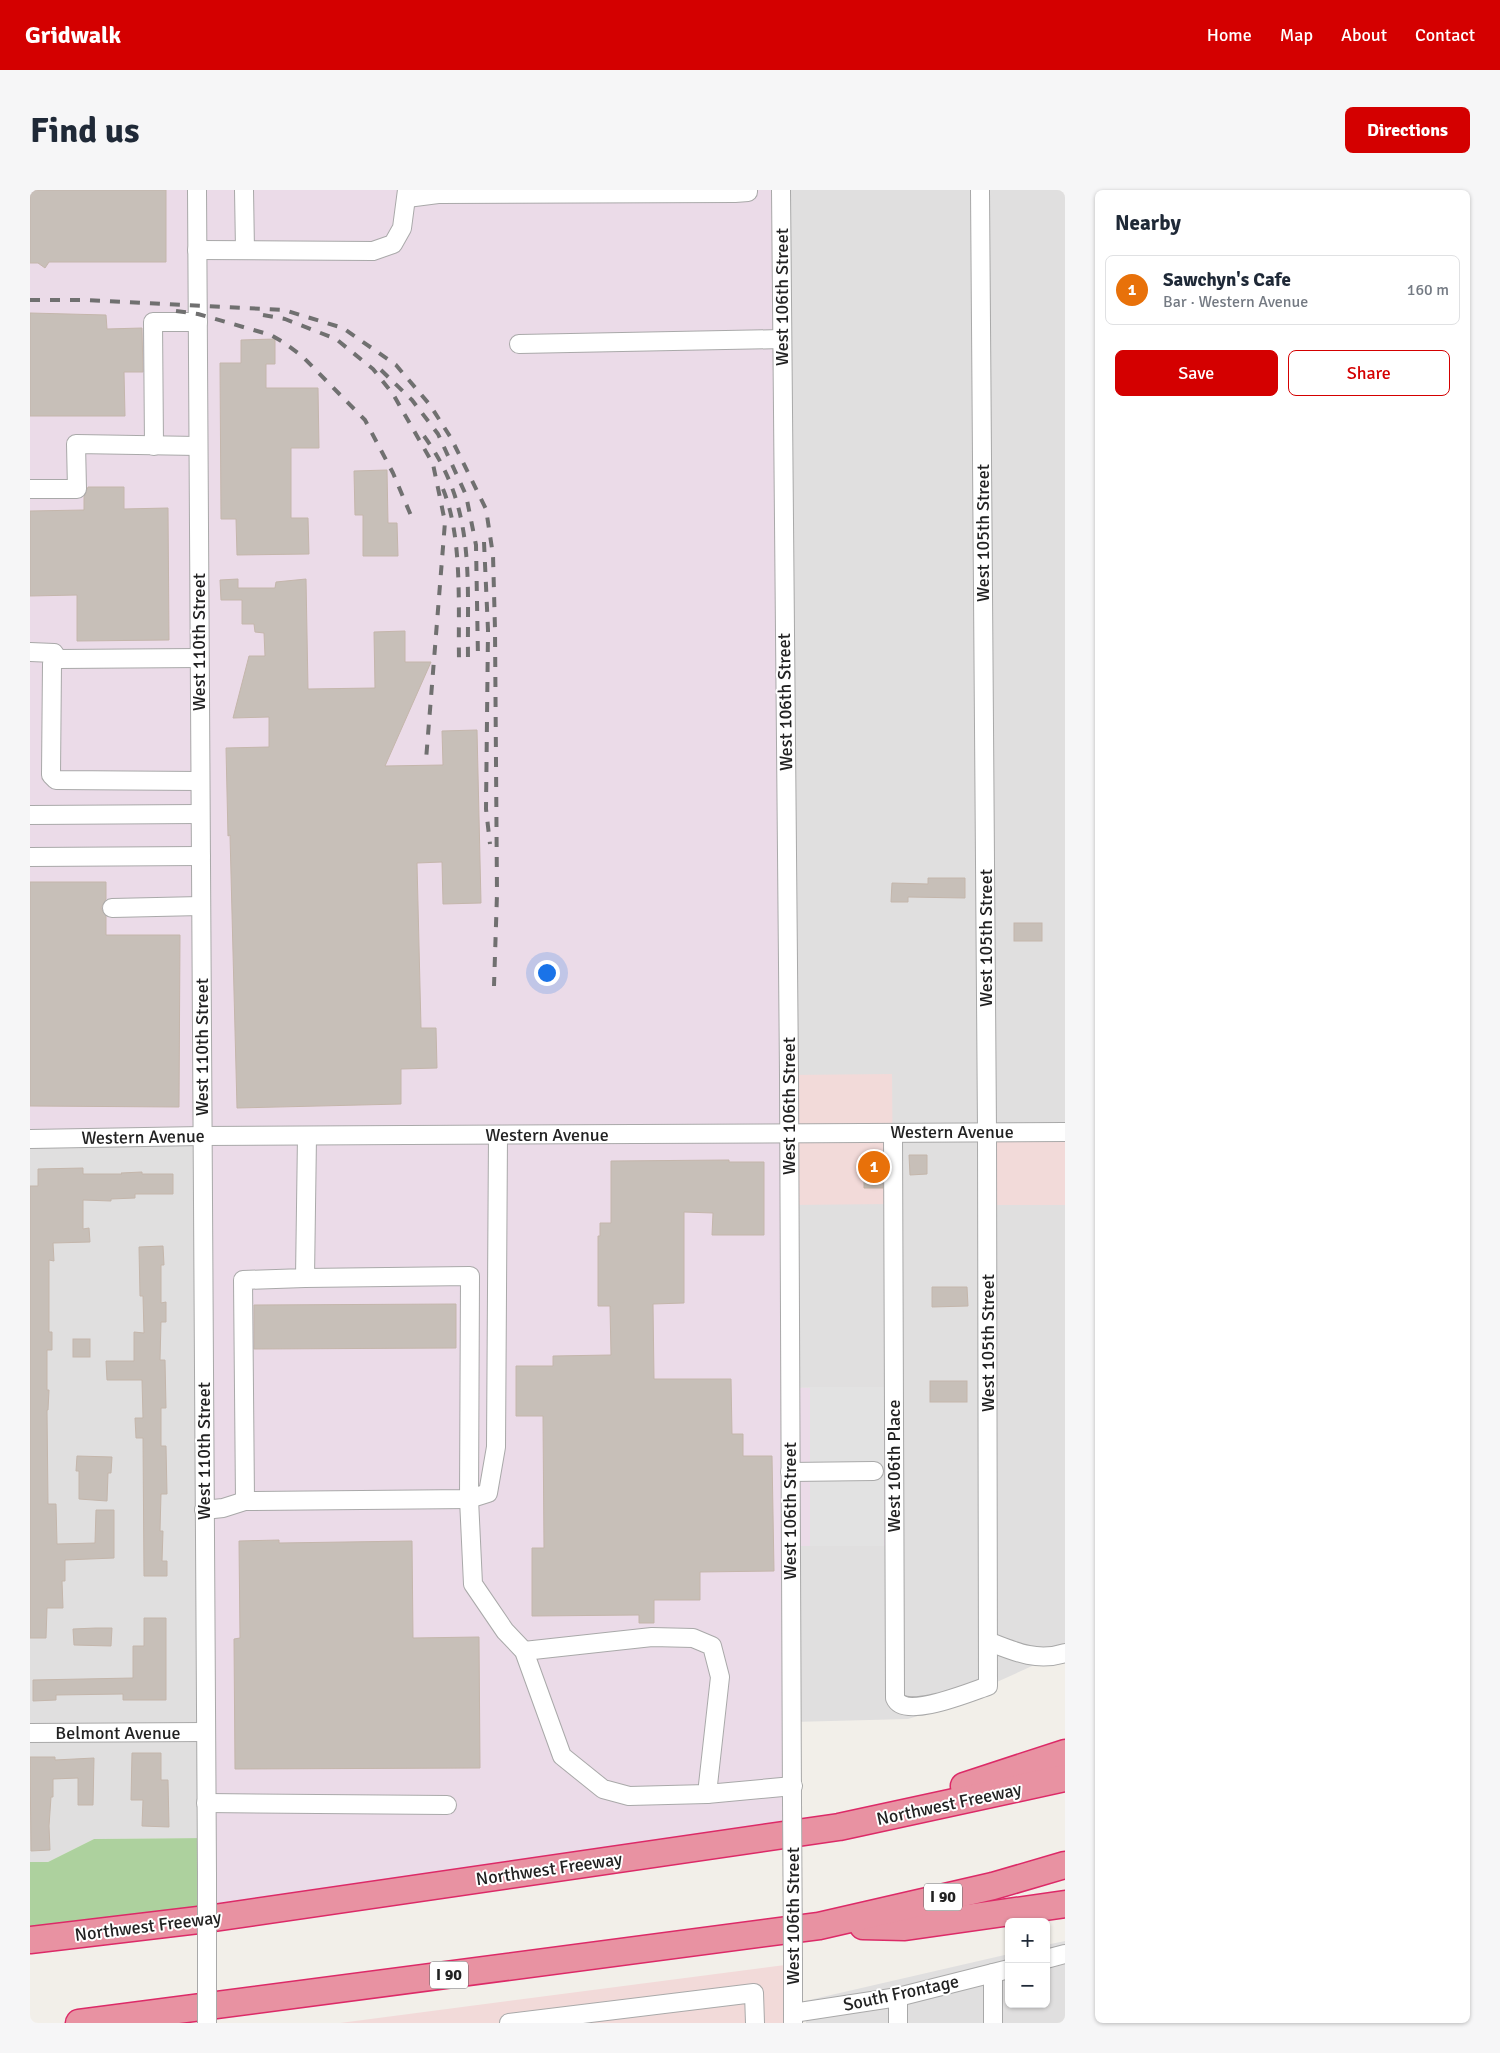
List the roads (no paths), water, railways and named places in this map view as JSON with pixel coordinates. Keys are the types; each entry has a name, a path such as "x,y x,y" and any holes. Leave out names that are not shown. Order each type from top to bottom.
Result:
{"highway":[{"path":"839,1827 1065,1753"},
{"name":"Northwest Freeway","path":"30,1940 207,1919 839,1827 1065,1778"},
{"name":"I 90","path":"79,2023 819,1926 993,1886 1065,1865"},
{"path":"819,1926 905,1927 1065,1904"},
{"path":"30,1929 138,1926"}],"street":[{"name":"West 110th Street","path":"197,190 207,2023"},
{"path":"244,190 245,250"},
{"path":"197,250 373,251 393,244 402,228 407,194 735,193 748,192 748,190"},
{"name":"West 106th Street","path":"781,190 789,1134 793,2018"},
{"name":"West 105th Street","path":"980,190 990,1642 988,1686"},
{"path":"154,446 153,322 198,322"},
{"path":"519,344 782,339"},
{"path":"30,488 77,488 76,444 198,446"},
{"path":"30,652 54,653 58,659"},
{"path":"199,658 58,659 52,664 51,775 56,780 200,781"},
{"path":"30,815 200,814"},
{"path":"30,856 201,856"},
{"path":"112,908 201,906"},
{"name":"Western Avenue","path":"30,1139 202,1136 1065,1132"},
{"name":"West 106th Place","path":"893,1133 895,1698 897,1703 903,1706 919,1707 988,1686"},
{"path":"204,1510 223,1508 245,1501 469,1499 488,1493 496,1447 498,1135"},
{"path":"305,1278 307,1136"},
{"path":"245,1501 242,1280 470,1276 469,1499 473,1584 506,1631 524,1650 562,1756 603,1789 629,1796 792,1793"},
{"path":"790,1472 874,1471"},
{"path":"524,1650 652,1638 694,1638 712,1646 720,1677 707,1794"},
{"path":"990,1642 1031,1656 1052,1657 1065,1653"},
{"name":"Belmont Avenue","path":"30,1733 205,1732"},
{"path":"206,1803 447,1806"},
{"path":"1050,1958 1065,1954"},
{"path":"993,2023 1001,1971"},
{"name":"South Frontage","path":"793,2018 898,1997 1001,1971"},
{"path":"509,2023 754,1993 755,2023"},
{"path":"898,1997 898,2023"}],"railway":[{"path":"30,300 87,300 284,310 343,328 396,365 430,405 451,438 486,509 493,555 497,894 494,986"},
{"path":"176,311 198,314 271,335 302,356 365,420 393,473 412,518"},
{"path":"263,315 285,319 336,339 373,369 393,394 433,464 445,522 426,760"},
{"path":"381,370 412,400 438,434 466,495 476,545 478,658"},
{"path":"424,436 441,463 453,489 461,516 467,572 468,660"},
{"path":"443,489 454,529 457,551 459,660"},
{"path":"484,542 488,630 486,809 490,844"}],"place":[{"name":"Sawchyn's Cafe","path":"874,1167"}]}
